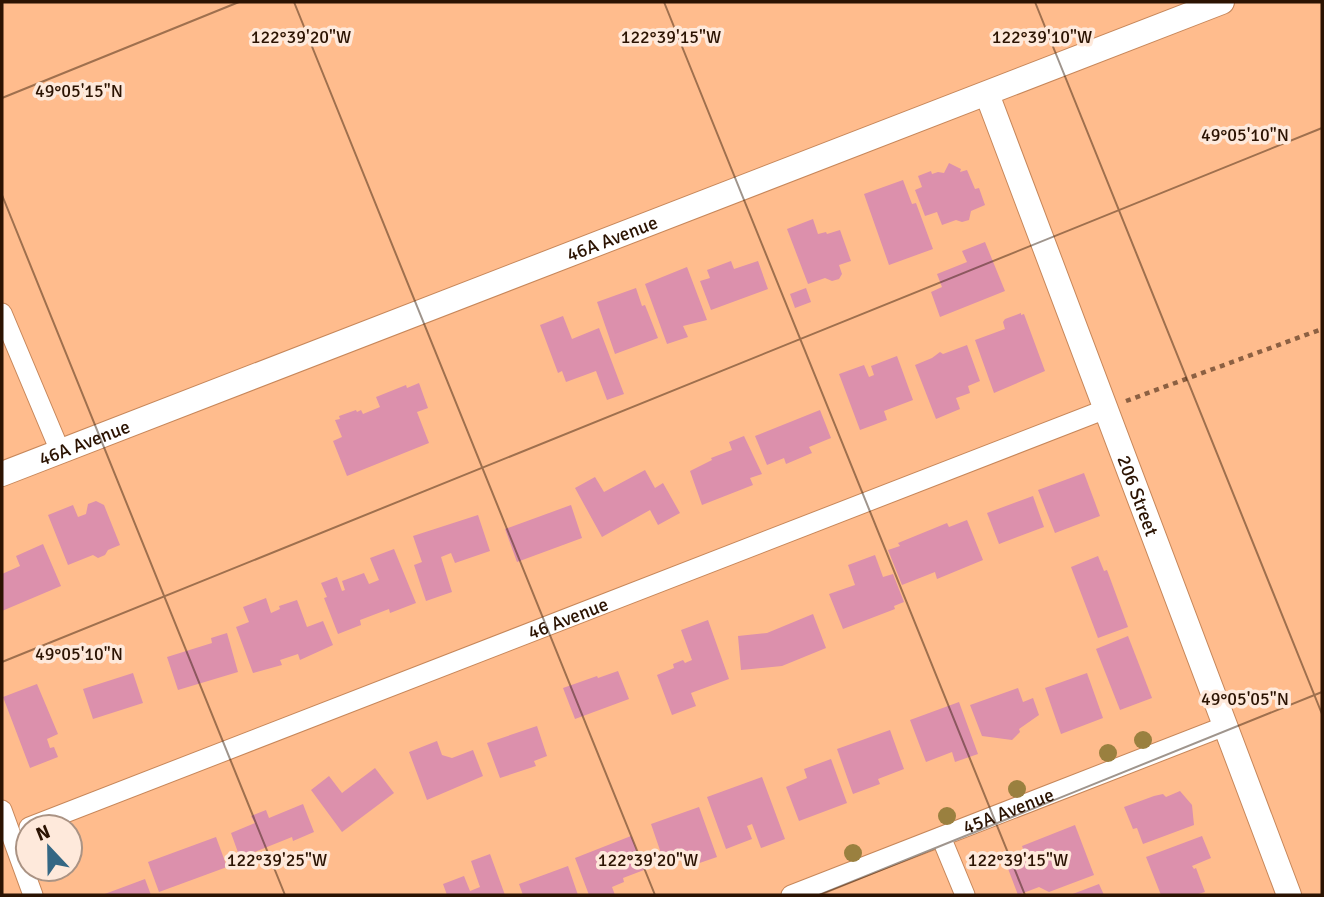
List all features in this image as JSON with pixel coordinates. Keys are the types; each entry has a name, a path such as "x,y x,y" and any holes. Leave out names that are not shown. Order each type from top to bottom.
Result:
{"street":[{"name":"46A Avenue","path":"2,474 1222,2"},
{"name":"206 Street","path":"987,94 1289,895"},
{"path":"2,313 60,451"},
{"name":"46 Avenue","path":"67,813 1106,409"},
{"name":"45A Avenue","path":"791,895 1225,726"},
{"path":"941,836 965,895"}],"path":[{"path":"1106,409 1322,329"}],"building":[{"path":"949,163 961,169 960,172 967,170 975,189 979,188 985,205 971,211 969,220 956,220 942,225 937,212 925,216 915,190 922,187 918,176 931,171 932,174 944,173"},
{"path":"903,180 912,204 916,203 933,249 889,265 864,194"},
{"path":"813,219 818,234 840,230 851,261 839,265 842,274 839,279 832,281 825,278 808,284 787,229"},
{"path":"985,242 1005,291 940,317 931,292 942,287 937,274 967,262 962,251"},
{"path":"731,261 734,269 758,261 768,289 711,310 700,281 710,278 707,270"},
{"path":"687,267 707,320 683,326 688,337 667,344 645,284"},
{"path":"636,288 658,338 615,354 597,302"},
{"path":"806,288 811,302 795,308 790,294"},
{"path":"1024,314 1045,371 994,393 975,340 1005,329 1005,319"},
{"path":"563,316 572,339 599,328 624,394 607,400 596,371 566,382 562,371 558,373 540,325"},
{"path":"967,345 980,381 968,386 970,393 956,398 960,409 936,419 915,365 940,352 943,354"},
{"path":"897,356 913,400 884,411 887,420 860,430 839,374 864,365 869,377 874,375 871,366"},
{"path":"419,383 428,408 417,412 429,443 347,476 333,441 342,437 335,420 356,410 361,410 363,414 380,407 376,397 406,385 407,388"},
{"path":"820,410 831,438 809,447 812,453 786,464 784,458 767,465 755,436"},
{"path":"744,436 762,474 750,478 753,485 702,505 690,471 712,460 711,458 732,450 729,442"},
{"path":"645,470 655,488 663,483 680,513 658,525 650,510 602,537 575,488 595,477 604,492"},
{"path":"1084,473 1100,516 1055,533 1038,490"},
{"path":"1033,496 1044,527 999,544 987,513"},
{"path":"96,501 104,505 120,545 98,558 93,555 68,565 48,515 73,505 78,517 86,514 88,504"},
{"path":"571,505 582,538 517,562 505,529"},
{"path":"478,515 490,551 455,563 451,553 441,557 452,592 426,601 414,565 422,562 413,536"},
{"path":"967,520 983,560 937,579 935,572 902,585 888,550 900,546 898,543 947,523 949,527"},
{"path":"43,544 61,586 2,611 2,574 20,566 16,556"},
{"path":"394,549 416,603 390,613 389,609 360,620 361,625 338,634 321,583 337,577 342,591 345,590 342,581 364,573 369,584 379,580 370,558"},
{"path":"875,555 883,577 893,574 904,602 894,606 895,609 843,629 829,594 855,585 848,565"},
{"path":"1098,556 1104,571 1107,570 1128,627 1098,638 1071,567"},
{"path":"266,598 271,613 280,609 279,606 297,600 307,627 323,621 333,645 300,660 298,654 280,660 282,665 253,673 236,627 249,622 243,607"},
{"path":"813,614 826,648 782,666 741,670 738,636 767,633"},
{"path":"708,620 729,679 691,693 696,706 672,715 657,675 674,668 673,664 692,660 681,630"},
{"path":"227,633 238,672 178,690 167,657 212,643 211,638"},
{"path":"1128,636 1152,698 1120,710 1096,649"},
{"path":"618,671 629,699 575,719 563,688"},
{"path":"133,673 143,703 93,719 83,689"},
{"path":"1087,673 1103,718 1061,734 1045,688"},
{"path":"37,684 58,734 47,739 50,748 54,747 58,757 30,768 3,697"},
{"path":"1018,688 1023,702 1033,698 1039,715 1019,729 1020,732 1012,740 982,736 970,705"},
{"path":"959,702 978,754 955,762 952,752 926,762 910,720"},
{"path":"537,726 547,756 534,761 536,766 500,778 487,743"},
{"path":"890,730 904,769 878,779 880,784 853,794 837,749"},
{"path":"437,741 442,755 452,758 473,750 483,776 427,800 409,752"},
{"path":"831,759 847,803 799,821 786,787 807,778 804,769"},
{"path":"375,768 394,793 342,832 311,790 329,776 342,793"},
{"path":"762,777 785,839 761,848 752,824 747,826 752,839 726,849 707,797"},
{"path":"1180,791 1192,805 1194,825 1143,844 1124,807 1154,796 1163,794 1166,797"},
{"path":"303,804 314,832 293,841 292,837 240,858 231,833 255,823 251,816 266,810 269,818"},
{"path":"699,807 717,857 685,868 680,856 664,862 651,824"},
{"path":"1075,825 1094,875 1049,892 1039,887 1018,895 1007,866 1027,859 1022,846"},
{"path":"631,836 644,870 623,878 624,882 612,887 615,895 589,895 575,858"},
{"path":"1202,836 1211,858 1192,866 1196,868 1205,892 1195,895 1161,895 1146,857"},
{"path":"216,837 227,867 159,892 148,862"},
{"path":"490,854 505,895 447,895 443,884 464,876 470,891 480,887 471,861"},
{"path":"568,866 578,895 523,895 519,884"},
{"path":"145,879 151,895 102,895"},
{"path":"1099,884 1104,895 1070,895"}]}
